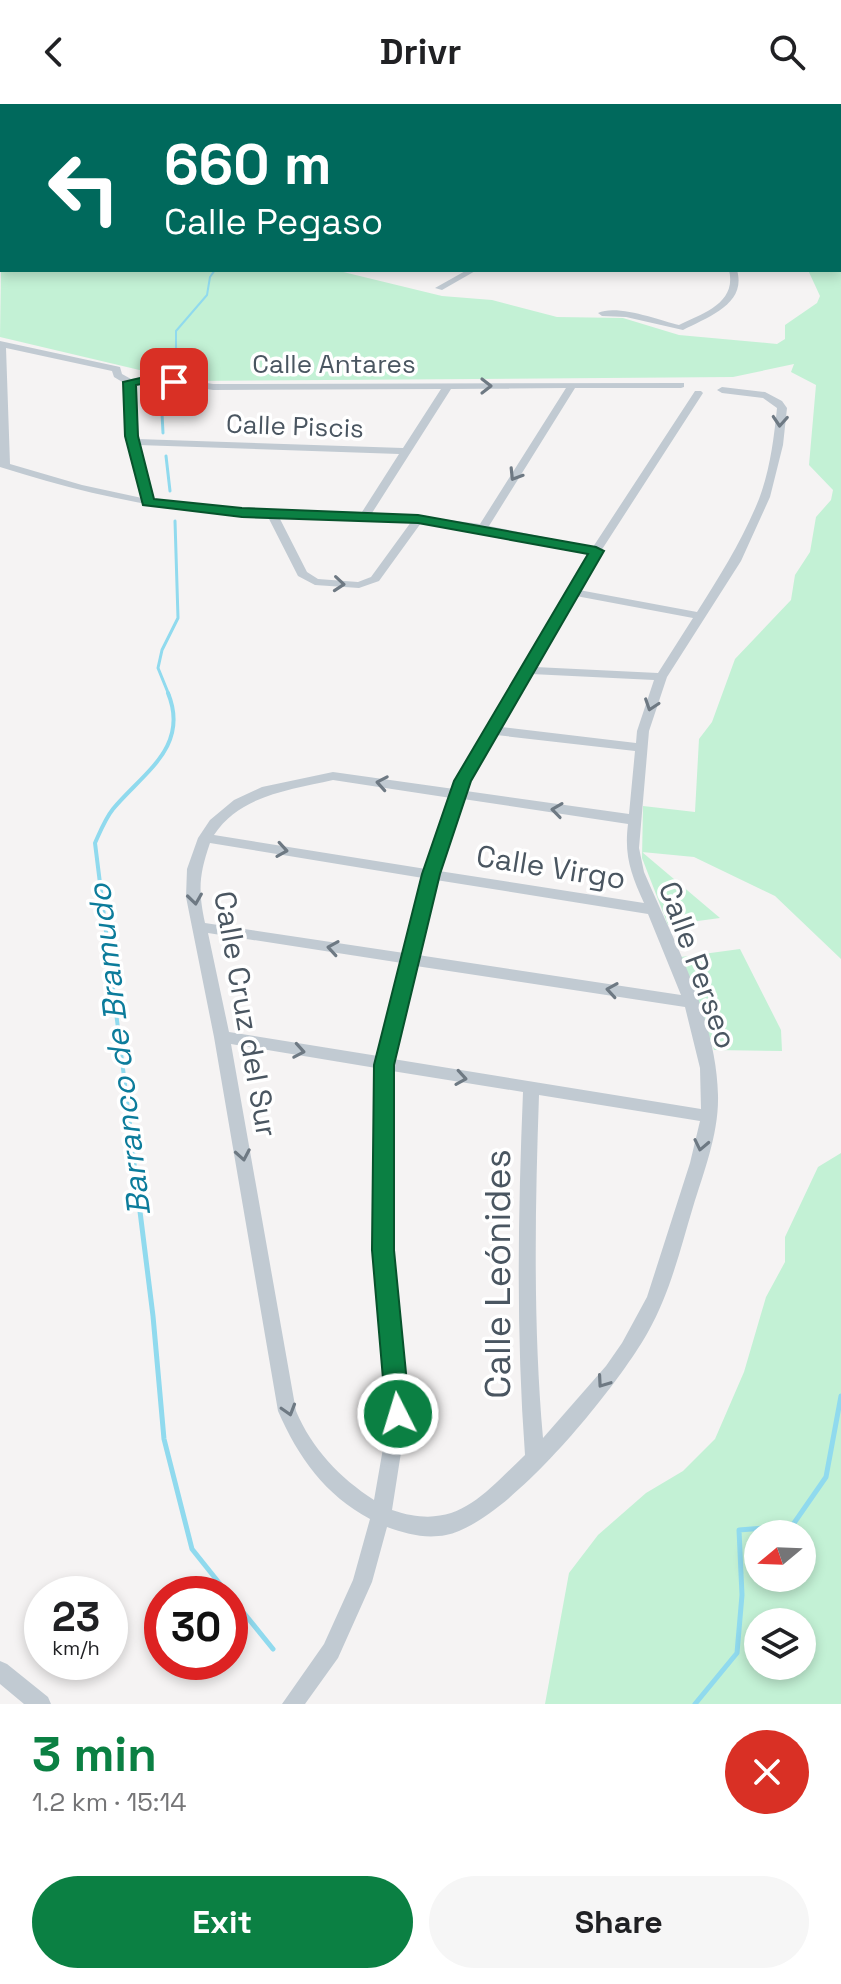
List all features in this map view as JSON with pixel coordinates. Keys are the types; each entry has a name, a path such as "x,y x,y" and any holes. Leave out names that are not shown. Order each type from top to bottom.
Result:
{"street":[{"path":"439,288 469,272"},
{"path":"602,313 626,314 680,328 725,304 734,293 737,279 734,272"},
{"path":"148,502 133,442 129,382 117,375 117,369 0,344 2,464 102,494 148,502 272,514 418,519 596,551"},
{"name":"Calle Antares","path":"129,382 157,378 213,387 680,383 698,393"},
{"path":"365,515 448,386"},
{"path":"482,529 572,386"},
{"name":"Calle Perseo","path":"381,1515 413,1526 449,1525 487,1503 587,1405 635,1335 655,1299 696,1171 710,1099 707,1061 689,1002 634,861 641,748 643,731 661,677 735,561 765,497 778,445 782,408 774,398 724,386 698,393"},
{"path":"292,1704 331,1651 362,1582 381,1515 398,1414 383,1250 384,1065 431,874 463,781 596,551 698,393"},
{"name":"Calle Piscis","path":"133,442 407,451"},
{"path":"272,514 302,574 315,582 359,585 375,579 418,519"},
{"path":"573,592 699,616"},
{"path":"527,670 661,677"},
{"path":"492,730 641,748"},
{"name":"Calle Cruz del Sur","path":"381,1515 354,1498 325,1472 302,1444 287,1411 222,1037 193,897 194,869 205,838 215,823 239,803 267,790 333,776 635,820"},
{"name":"Calle Virgo","path":"205,838 653,910"},
{"path":"200,927 689,1002"},
{"path":"222,1037 707,1116"},
{"name":"Calle Leónides","path":"531,1089 525,1218 528,1389 535,1459"},
{"path":"0,1671 41,1704"}],"green space":[{"path":"1,272 343,272 442,296 492,300 557,317 623,318 679,335 777,344 785,339 785,325 817,303 820,296 809,272 841,272 841,959 775,896 694,857 642,852 643,806 695,812 699,739 712,722 735,659 791,600 795,575 810,552 816,517 831,500 833,490 809,465 816,385 791,372 794,364 733,377 186,381 0,337"},
{"path":"642,852 720,918 668,925"},
{"path":"740,949 781,1030 782,1051 714,1050 681,957"},
{"path":"841,1153 841,1704 545,1704 569,1573 598,1535 646,1493 683,1471 715,1439 744,1372 766,1297 785,1262 785,1237 818,1167"}],"waterway":[{"name":"Barranco de Bramudo","path":"176,354 176,331 207,295 214,272"},
{"name":"Barranco de Bramudo","path":"161,394 163,433"},
{"name":"Barranco de Bramudo","path":"166,456 170,491"},
{"name":"Barranco de Bramudo","path":"169,695 158,668 162,650 178,618 175,521"},
{"name":"Barranco de Bramudo","path":"131,1133 95,843 113,809 149,771 168,744 173,729 168,693"},
{"name":"Barranco de Bramudo","path":"130,1131 153,1316 164,1439 192,1549 214,1576"},
{"path":"695,1704 737,1653 742,1595 739,1530 792,1526 826,1477 841,1396"},
{"name":"Barranco de Bramudo","path":"248,1618 273,1649"}],"route":[{"path":"174,382 157,378 140,383 129,382 131,436 148,502 211,511 365,515 440,521 596,551 463,781 431,874 384,1065 381,1158 383,1250 398,1414"}]}
